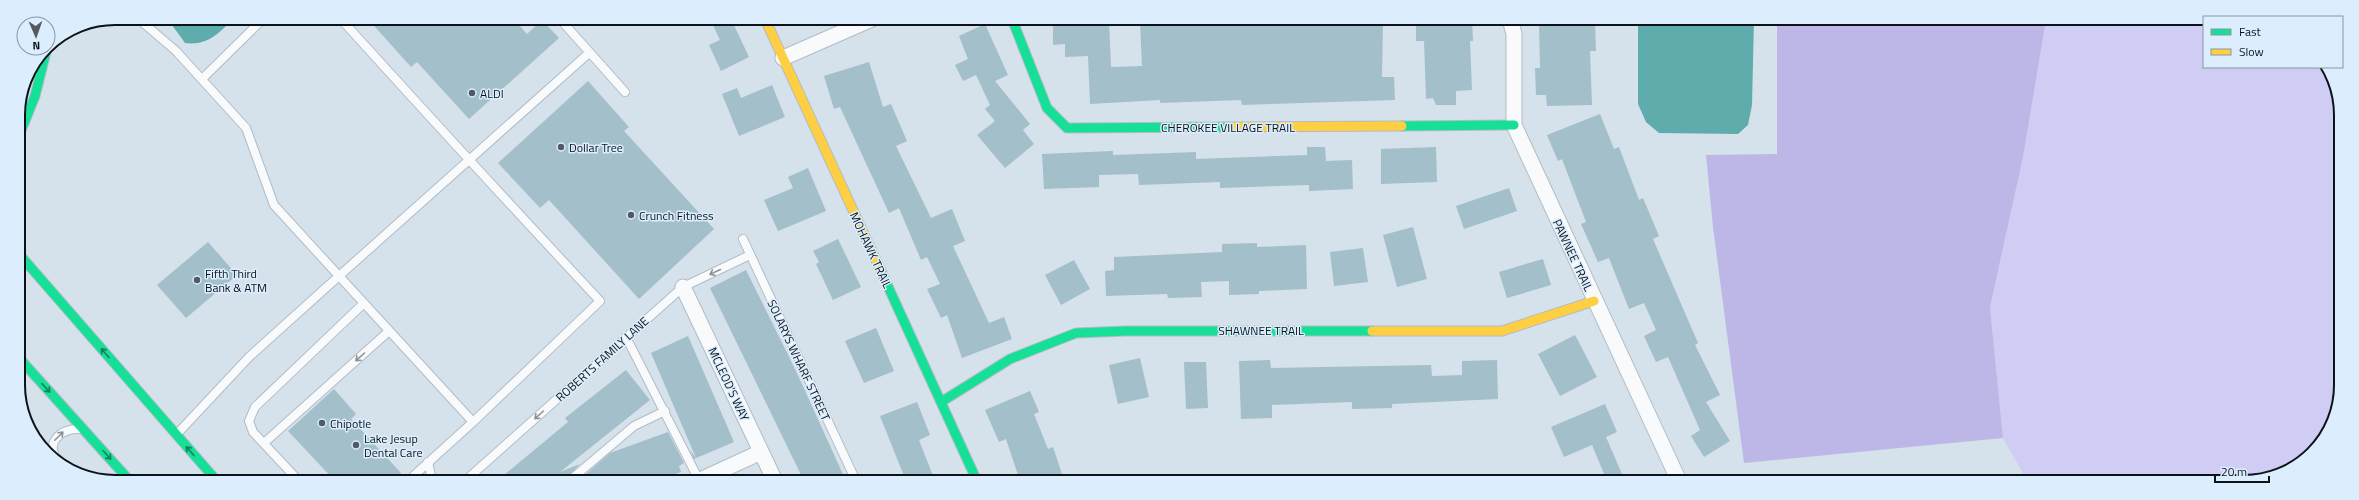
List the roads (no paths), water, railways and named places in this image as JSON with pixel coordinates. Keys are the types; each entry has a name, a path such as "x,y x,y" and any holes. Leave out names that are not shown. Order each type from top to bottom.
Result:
{"street":[{"name":"MOHAWK TRAIL","path":"768,25 974,475"},
{"path":"783,58 858,25"},
{"name":"CHEROKEE VILLAGE TRAIL","path":"1014,25 1047,108 1067,128 1514,125"},
{"name":"PAWNEE TRAIL","path":"1512,25 1514,34 1514,125 1594,301 1676,475"},
{"path":"25,121 35,96 44,60"},
{"path":"25,261 212,475"},
{"name":"MCLEOD'S WAY","path":"683,287 771,475"},
{"name":"SHAWNEE TRAIL","path":"941,402 1010,359 1076,334 1126,330 1502,331 1594,301"},
{"path":"25,364 125,475"},
{"path":"709,475 761,452"}],"lane":[{"path":"146,25 176,51 246,128 274,205 473,422"},
{"path":"202,79 257,25"},
{"path":"348,25 600,301 473,422 414,475"},
{"path":"565,25 625,92"},
{"path":"176,434 249,357 471,161 589,53"},
{"name":"SOLARYS WHARF STREET","path":"743,239 853,475"},
{"name":"ROBERTS FAMILY LANE","path":"472,475 683,287 750,255"},
{"path":"293,475 253,432 250,421 255,407 364,303"},
{"path":"264,443 389,331"},
{"path":"626,337 665,411 696,475"},
{"path":"575,475 634,426 665,411"},
{"path":"53,450 52,444 59,434 69,428 85,430"},
{"path":"428,462 431,475"}],"place":[{"name":"ALDI","path":"472,93"},
{"name":"Dollar Tree","path":"561,147"},
{"name":"Crunch Fitness","path":"631,215"},
{"name":"Fifth Third Bank & ATM","path":"197,280"},
{"name":"Chipotle","path":"322,423"},
{"name":"Lake Jesup Dental Care","path":"356,445"}]}
